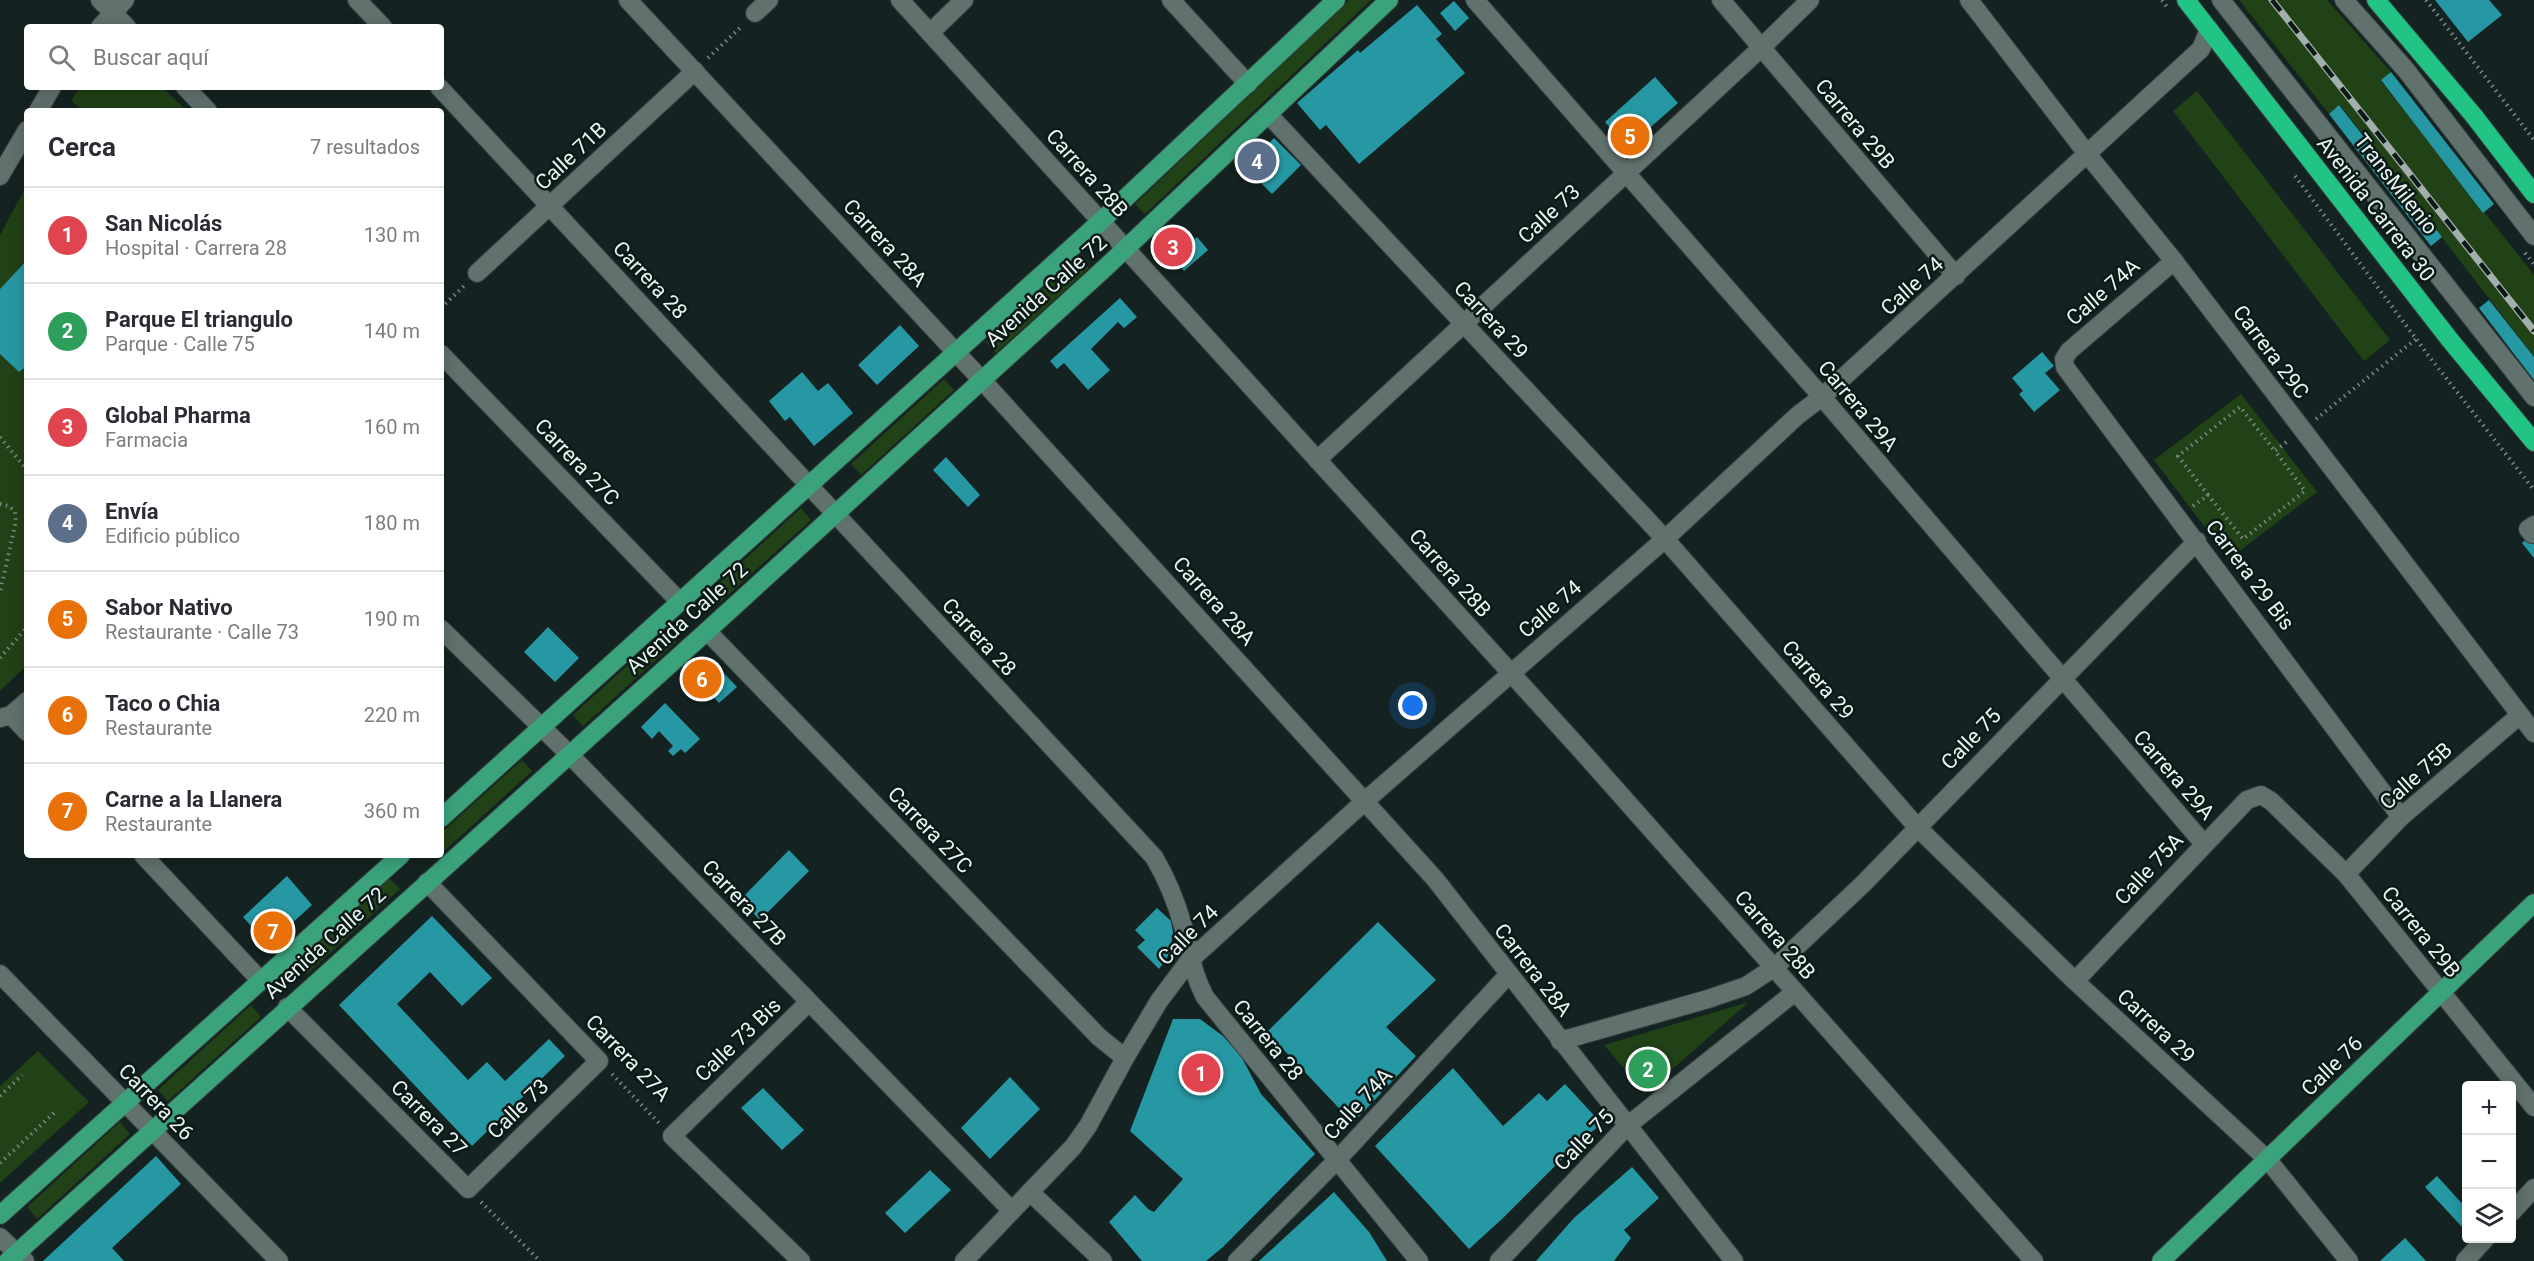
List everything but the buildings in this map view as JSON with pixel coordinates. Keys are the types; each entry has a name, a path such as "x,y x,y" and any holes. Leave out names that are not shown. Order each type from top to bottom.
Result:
{"highway":[{"name":"Avenida Carrera 30","path":"2186,0 2450,340 2534,442"},
{"path":"2379,2 2446,82 2534,194"}],"main road":[{"name":"Avenida Calle 72","path":"444,815 1100,222 1336,0"},
{"name":"Avenida Calle 72","path":"16,1258 287,1007 707,631 1125,249 1389,0"},
{"name":"Avenida Calle 72","path":"0,1215 397,858"},
{"name":"Calle 76","path":"2161,1261 2534,903"}],"street":[{"path":"357,0 379,24"},
{"name":"Carrera 28A","path":"628,0 982,380 1435,879 1734,1261"},
{"path":"755,13 769,0"},
{"name":"Carrera 28B","path":"900,0 1775,967 2034,1261"},
{"path":"930,33 964,0"},
{"path":"1172,0 1248,84"},
{"name":"Carrera 29A","path":"1475,0 1822,397 2204,844"},
{"name":"Carrera 29B","path":"1721,0 1956,276"},
{"name":"Calle 73","path":"1317,460 1810,0"},
{"name":"Carrera 29C","path":"1969,0 2088,155 2174,261 2534,733"},
{"name":"TransMilenio","path":"2221,0 2534,397"},
{"path":"2344,0 2406,70 2534,236"},
{"path":"102,24 113,4 125,24"},
{"name":"Calle 74","path":"964,1261 1073,1147 1088,1126 1159,1000 1189,961 1365,801 1665,539 1798,415 1822,397 1956,276 2201,50 2209,29"},
{"name":"Calle 71B","path":"477,273 695,71"},
{"path":"40,108 50,90"},
{"path":"187,90 205,108"},
{"name":"Carrera 28","path":"442,90 1154,858 1167,879 1175,900 1184,929 1189,961 1205,997 1419,1261"},
{"name":"Carrera 29","path":"1268,114 1665,539 1917,827 2075,981 2268,1160 2349,1261"},
{"path":"0,175 24,135"},
{"name":"Calle 74A","path":"2064,359 2069,351 2174,261"},
{"name":"Carrera 27C","path":"444,357 680,602"},
{"name":"Carrera 29 Bis","path":"2064,359 2065,367 2071,377 2179,517 2401,817"},
{"name":"Calle 75","path":"1560,1041 1746,986 1775,967 1863,884 2197,541"},
{"name":"Carrera 27C","path":"707,631 1099,1037 1125,1058"},
{"name":"Carrera 27B","path":"444,632 569,754 1012,1211"},
{"path":"24,703 6,717 24,730"},
{"name":"Calle 75B","path":"2346,874 2401,817 2520,715"},
{"name":"Carrera 29B","path":"2261,795 2271,801 2346,874 2534,1107"},
{"name":"Calle 75A","path":"2075,981 2247,800 2261,795"},
{"path":"146,858 261,981"},
{"name":"Carrera 27A","path":"427,882 599,1061"},
{"name":"Carrera 26","path":"0,974 279,1261"},
{"name":"Calle 74A","path":"1237,1261 1338,1159 1508,975"},
{"name":"Calle 75","path":"1499,1261 1628,1126 1795,992"},
{"name":"Calle 73 Bis","path":"672,1136 809,1002"},
{"name":"Carrera 27","path":"287,1007 468,1189"},
{"name":"Calle 73","path":"468,1189 599,1061"},
{"path":"672,1136 801,1261"},
{"path":"2516,1207 2534,1188"},
{"path":"1030,1192 1103,1261"},
{"path":"0,1236 16,1258"},
{"path":"2465,1261 2482,1243"}],"path":[{"path":"2426,0 2534,140"},
{"path":"695,71 755,13"},
{"path":"2291,171 2416,339 2534,490"},
{"path":"444,305 477,273"},
{"path":"2275,451 2416,339"},
{"path":"2240,407 2275,451 2305,491 2243,539 2178,456 2240,407"},
{"path":"0,437 24,466"},
{"path":"2179,517 2208,495"},
{"path":"0,504 9,506 15,512 16,521 0,589"},
{"path":"0,658 24,630"},
{"name":"Carrera 27A","path":"599,1061 672,1136"},
{"path":"0,1096 22,1075"},
{"path":"0,1163 56,1111"},
{"name":"Carrera 27","path":"468,1189 540,1261"}],"green space":[{"path":"1349,0 1371,0 1145,214 1135,204"},
{"path":"2239,0 2327,0 2391,72 2381,81 2534,275 2534,357 2340,105 2329,114"},
{"path":"79,90 165,90 184,108 79,108 71,100"},
{"path":"2197,91 2390,340 2364,361 2173,111"},
{"path":"24,191 24,263 0,289 0,235"},
{"path":"1078,256 1089,268 996,353 986,342"},
{"path":"0,354 19,372 24,368 24,668 0,691"},
{"path":"944,379 954,390 861,475 851,464"},
{"path":"2241,394 2317,492 2229,559 2154,460"},
{"path":"801,508 811,520 718,604 708,593"},
{"path":"666,630 676,642 583,726 573,715"},
{"path":"522,760 532,771 444,851 444,830"},
{"path":"389,878 400,889 307,974 296,963"},
{"path":"1749,1002 1645,1093 1604,1045"},
{"path":"251,1005 261,1017 168,1101 158,1090"},
{"path":"38,1051 89,1102 0,1183 0,1086"},
{"path":"120,1122 130,1134 37,1219 27,1207"}],"railway":[{"path":"2272,0 2534,331"}],"place":[{"name":"Sabor Nativo","path":"1630,136"},
{"name":"Envía","path":"1257,161"},
{"name":"Global Pharma","path":"1173,247"},
{"name":"Taco o Chia","path":"702,679"},
{"name":"Carne a la Llanera","path":"273,931"},
{"name":"Parque El triangulo","path":"1648,1069"},
{"name":"San Nicolás","path":"1201,1073"}]}
